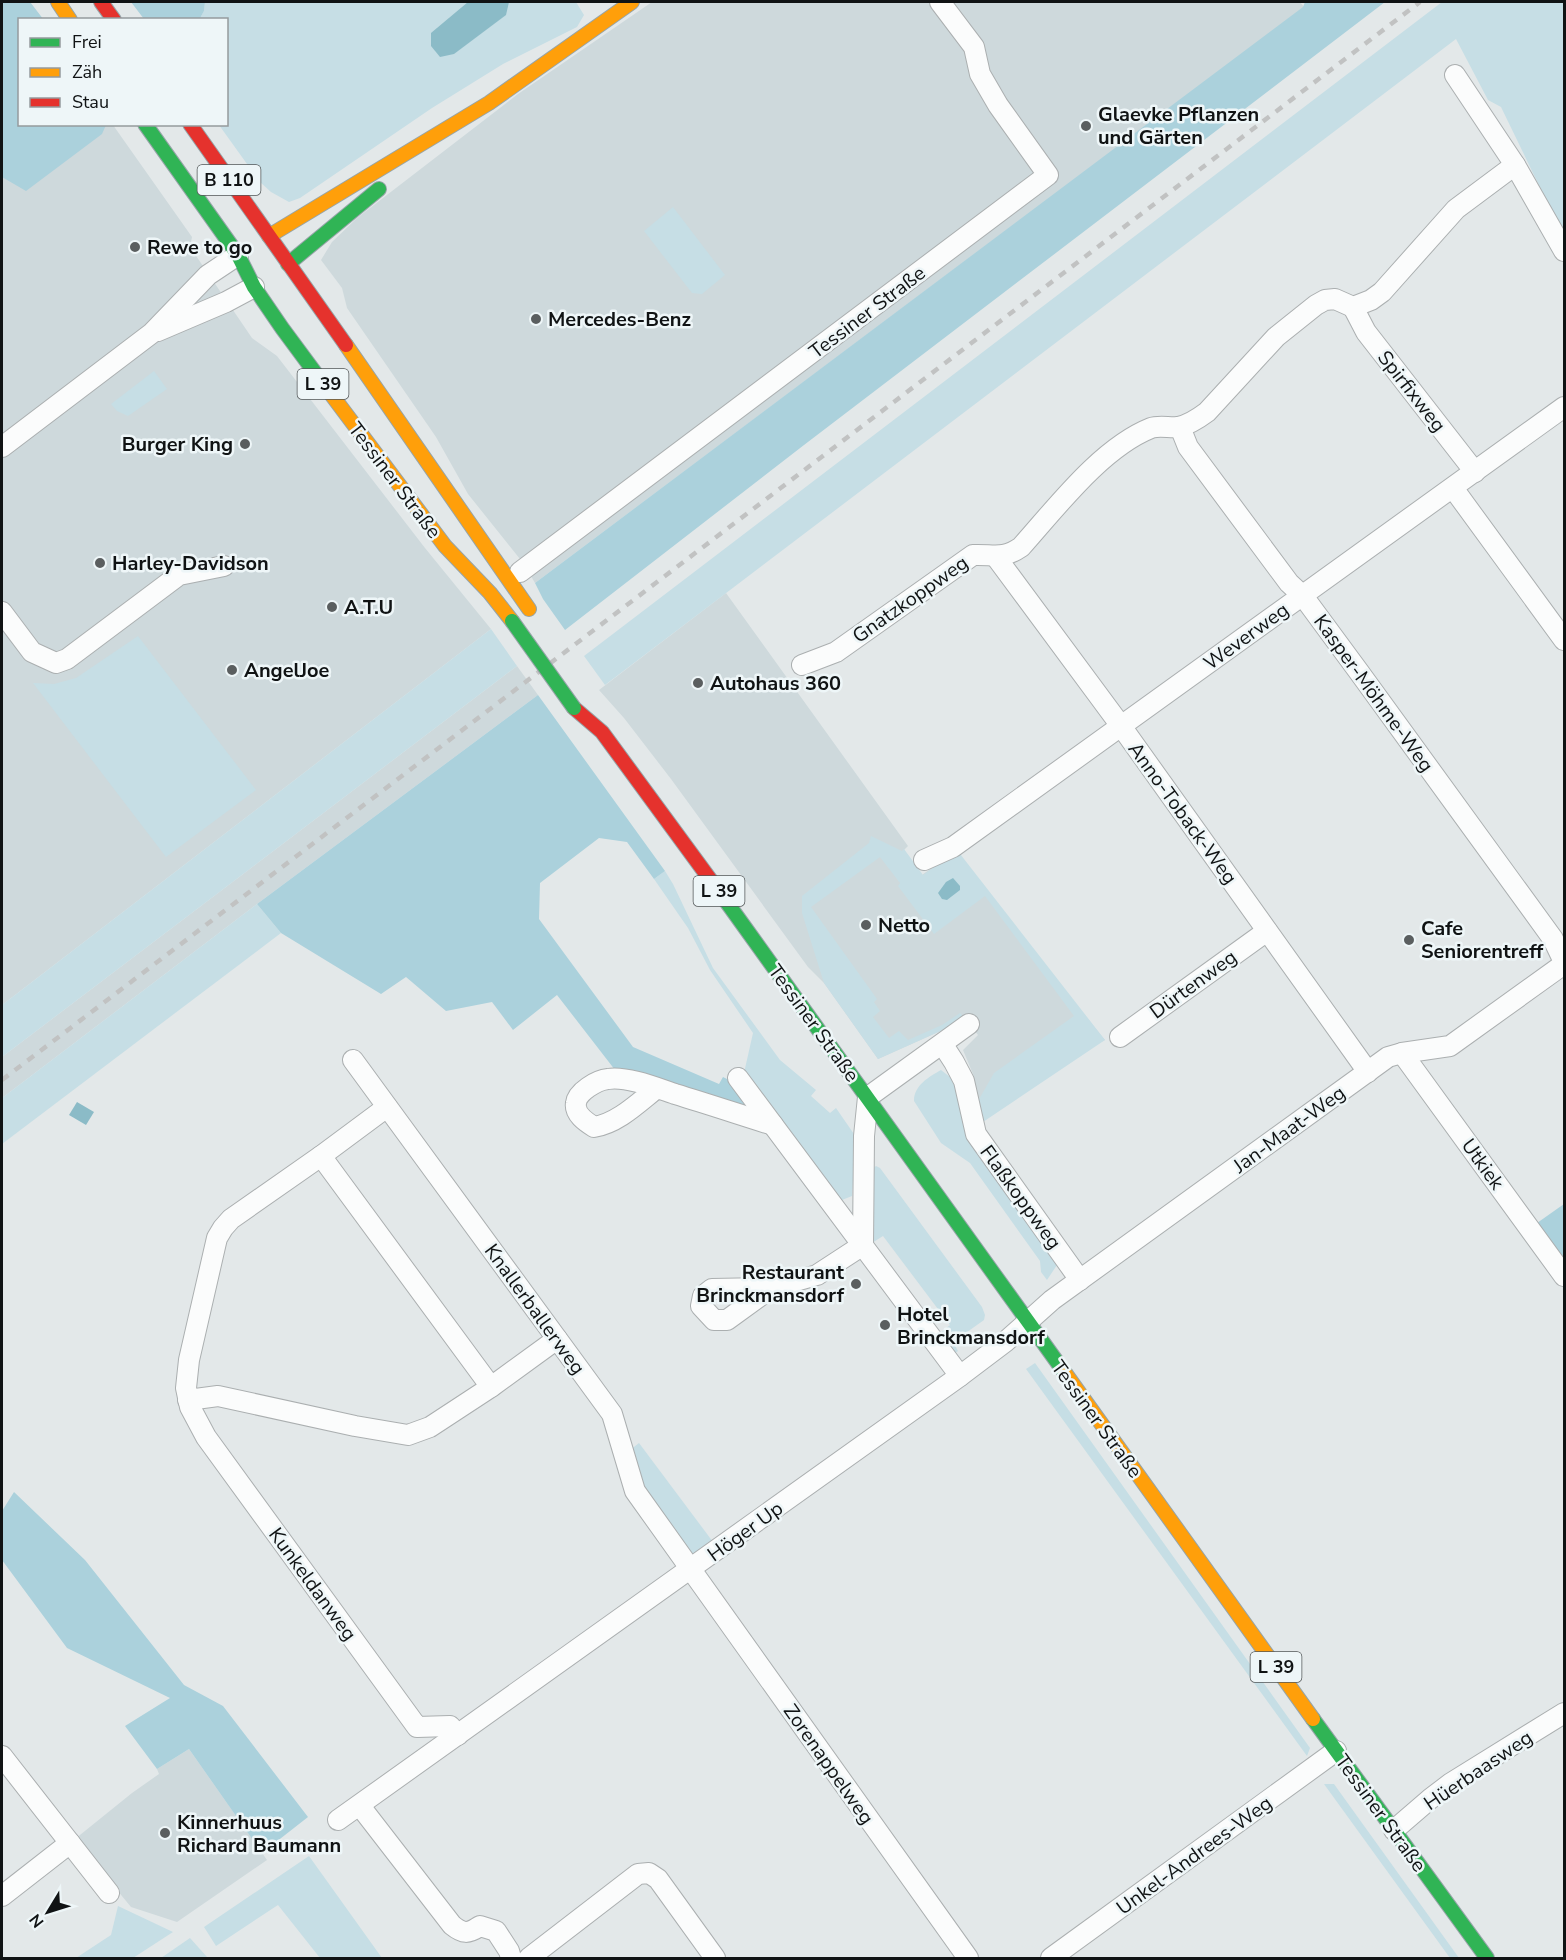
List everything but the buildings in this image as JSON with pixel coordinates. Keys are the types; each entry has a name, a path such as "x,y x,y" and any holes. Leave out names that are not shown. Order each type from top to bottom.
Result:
{"main road":[{"path":"58,2 69,18"},
{"path":"101,2 113,18"},
{"path":"254,246 489,103 632,2"},
{"path":"283,267 489,103"},
{"name":"Tessiner Straße","path":"148,126 254,246 283,267 436,473 533,614"},
{"name":"Tessiner Straße","path":"191,126 254,246 258,284 289,338 445,546 490,593 574,708 602,732 1487,1959"},
{"name":"Tessiner Straße","path":"593,705 602,732"}],"street":[{"name":"Tessiner Straße","path":"520,572 1048,175 998,105 980,74 974,47 940,2"},
{"path":"1455,75 1515,165 1564,251"},
{"path":"1353,307 1371,300 1382,292 1456,209 1515,165"},
{"path":"2,447 152,333 208,275 254,246"},
{"path":"152,333 226,302 258,284"},
{"name":"Gnatzkoppweg","path":"802,665 836,652 973,555 987,554 996,557 1010,555 1021,547 1079,481 1102,459 1152,428 1180,427 1197,420 1207,412 1275,336 1316,305 1335,299 1353,307"},
{"name":"Spirfixweg","path":"1353,307 1366,332 1475,472"},
{"name":"Weverweg","path":"924,860 953,847 1564,407"},
{"name":"Kasper-Möhme-Weg","path":"1180,427 1188,447 1289,583 1303,596 1553,939 1564,963"},
{"path":"1453,488 1564,640"},
{"name":"Anno-Toback-Weg","path":"996,557 1121,726 1368,1072"},
{"path":"2,612 32,652 56,663 68,659 179,576 224,566"},
{"name":"Dürtenweg","path":"1120,1037 1267,930"},
{"name":"Jan-Maat-Weg","path":"1028,1321 1049,1302 1388,1057 1450,1046 1564,963"},
{"path":"863,1245 864,1136 868,1098 969,1024"},
{"name":"Flaßkoppweg","path":"943,1045 963,1081 976,1134 1080,1280"},
{"name":"Utkiek","path":"1402,1053 1564,1276"},
{"name":"Knallerballerweg","path":"353,1060 612,1414 635,1491 691,1570"},
{"path":"738,1078 960,1376"},
{"path":"657,1088 773,1125"},
{"name":"Kunkeldanweg","path":"387,1107 231,1219 222,1228 217,1238 189,1360 186,1388 195,1420 206,1437 417,1727 450,1726 458,1735"},
{"path":"321,1156 491,1387"},
{"path":"771,1288 816,1275 863,1245"},
{"name":"Höger Up","path":"338,1820 960,1376 1005,1342 1028,1321"},
{"path":"188,1400 218,1396 355,1426 408,1435 430,1427 491,1387 557,1339"},
{"name":"Zorenappelweg","path":"691,1570 968,1959"},
{"name":"Hüerbaasweg","path":"1394,1830 1451,1784 1564,1713"},
{"name":"Unkel-Andrees-Weg","path":"1051,1959 1336,1751"},
{"path":"2,1756 109,1893"},
{"path":"360,1806 452,1925 460,1932 469,1933 480,1926 496,1931 509,1951 511,1959"},
{"path":"2,1896 70,1843"},
{"path":"529,1959 638,1874 649,1874 658,1879 715,1959"}],"shaded area":[{"path":"2,2 30,2 42,18 18,18 18,126 114,126 192,237 190,247 252,338 277,356 425,548 491,629 2,1005"},
{"path":"2,2 30,2 42,18 18,18 18,126 106,126 102,134 26,191 2,177"},
{"path":"131,2 205,2 200,18 143,18"},
{"path":"205,2 576,2 584,15 577,27 503,64 432,108 300,198 289,202 271,192 260,182 220,126 228,126 228,18 200,18"},
{"path":"468,2 509,2 506,15 454,54 440,57 431,46 431,33"},
{"path":"652,2 1300,2 1304,7 535,583 524,564 468,494 436,437 347,308 342,288 321,260 332,242 357,218 518,94"},
{"path":"1305,2 1385,2 565,630 543,599 535,583 1303,7"},
{"path":"1442,2 1564,2 1564,237 1501,107 1488,100 1456,39 605,685 584,656"},
{"path":"673,207 725,275 702,294 692,293 644,231"},
{"path":"154,371 167,389 128,416 117,411 111,404"},
{"path":"726,593 908,846 904,850 922,875 952,853 1105,1040 978,1101 973,1074 963,1050 978,1035 963,1016 945,1029 878,1059 671,779 624,718 599,690"},
{"path":"491,629 517,666 2,1057 2,1005"},
{"path":"138,636 256,790 166,857 33,683 54,684 76,678"},
{"path":"517,666 538,695 257,904 2,1098 2,1057"},
{"path":"538,695 665,871 654,879 627,842 599,838 540,883 539,919 633,1047 719,1084 723,1077 735,1083 773,1125 622,1079 557,995 513,1030 492,1002 446,1011 406,977 381,994 281,933 257,904"},
{"path":"871,836 902,851 904,849 923,875 957,850 1105,1040 983,1122 978,1101 994,1073 1074,1016 985,896 934,934 898,886 900,883 880,857 811,907 877,999 874,1002 880,1011 873,1017 889,1038 899,1031 908,1040 942,1025 960,1013 963,1016 945,1029 878,1059 824,983 802,913 802,896 869,843"},
{"path":"665,871 713,968 780,1060 816,1090 811,1096 830,1113 836,1108 856,1137 852,1196 842,1200 835,1197 744,1073 753,1033 710,970 688,928 654,879"},
{"path":"953,878 960,886 960,890 947,900 942,899 938,893 946,882"},
{"path":"257,904 281,933 2,1144 2,1098"},
{"path":"941,1070 958,1087 1057,1265 1047,1280 1041,1272 1040,1261 970,1163 941,1143 914,1101 919,1086"},
{"path":"77,1102 94,1112 86,1125 69,1115"},
{"path":"876,1166 880,1168 982,1307 984,1320 953,1342 958,1351 951,1356 937,1336 950,1325 883,1236 872,1243 871,1170"},
{"path":"1564,1204 1564,1276 1530,1228"},
{"path":"1035,1363 1310,1748 1307,1756 1026,1369"},
{"path":"639,1443 719,1550 691,1570 624,1455"},
{"path":"14,1492 85,1560 184,1685 223,1706 308,1817 262,1853 189,1749 157,1769 125,1726 170,1698 67,1648 2,1560 2,1511"},
{"name":"Kinnerhuus Richard Baumann","path":"189,1749 267,1860 177,1922 131,1907 75,1839 159,1774 157,1769"},
{"path":"1324,1784 1334,1784 1459,1958 1450,1958"},
{"path":"309,1856 382,1958 320,1958 278,1905 216,1946 204,1927"},
{"path":"118,1906 173,1932 133,1958 76,1958 111,1935"},
{"path":"190,1938 207,1957 161,1958"}],"railway":[{"path":"2,1080 1420,2"}],"traffic: fast":[{"path":"146,126 238,255 254,287 319,378"},
{"path":"288,264 379,189"},
{"path":"512,621 574,708"},
{"path":"723,897 1065,1373"},
{"path":"1313,1719 1487,1958"}],"traffic: slow":[{"path":"58,2 69,18"},
{"path":"269,236 489,103 632,2"},
{"path":"346,345 529,609"},
{"path":"319,378 445,546 490,593 512,621"},
{"path":"1065,1373 1313,1719"}],"traffic: jam":[{"path":"101,2 113,18"},
{"path":"191,126 346,345"},
{"path":"574,708 602,732 723,897"}],"place":[{"name":"Glaevke Pflanzen und Gärten","path":"1086,126"},
{"name":"Rewe to go","path":"135,247"},
{"name":"Mercedes-Benz","path":"536,319"},
{"name":"Burger King","path":"245,444"},
{"name":"Harley-Davidson","path":"100,563"},
{"name":"A.T.U","path":"332,607"},
{"name":"AngelJoe","path":"232,670"},
{"name":"Autohaus 360","path":"698,683"},
{"name":"Netto","path":"866,925"},
{"name":"Cafe Seniorentreff","path":"1409,940"},
{"name":"Restaurant Brinckmansdorf","path":"856,1284"},
{"name":"Hotel Brinckmansdorf","path":"885,1325"},
{"name":"Kinnerhuus Richard Baumann","path":"165,1833"}]}
